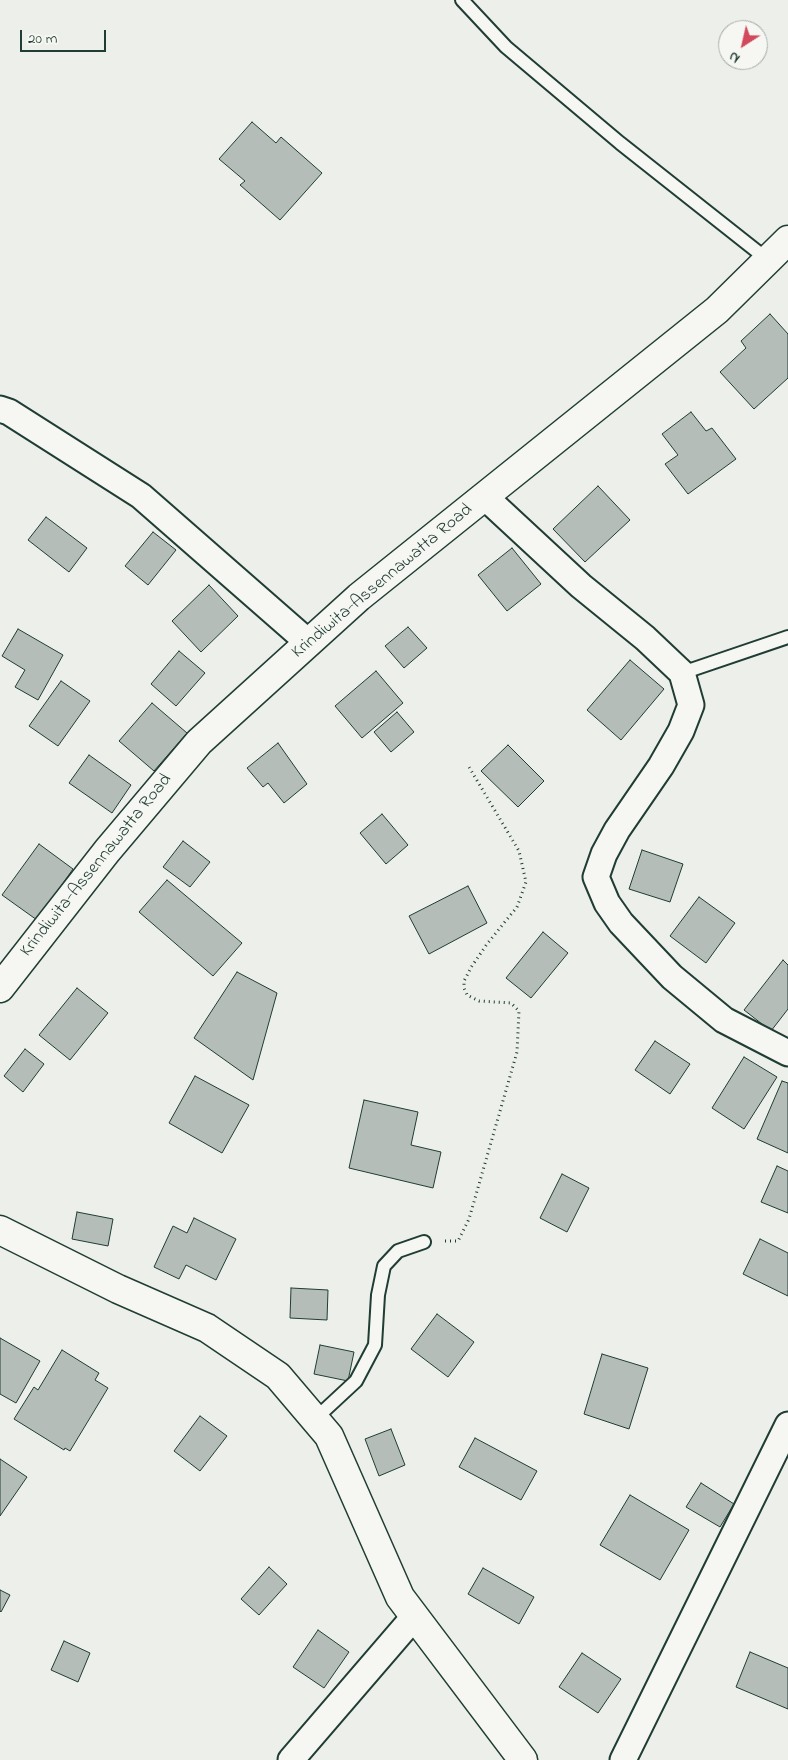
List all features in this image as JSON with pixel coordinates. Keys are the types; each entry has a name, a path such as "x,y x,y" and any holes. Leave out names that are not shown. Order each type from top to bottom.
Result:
{"main road":[{"name":"Krindiwita-Assennawatta Road","path":"0,988 107,850 199,742 358,597 717,310 788,240"},
{"path":"0,1230 118,1290 207,1328 278,1376 329,1436 400,1598 523,1760"}],"street":[{"path":"0,409 9,412 141,496 309,642"},
{"path":"484,497 581,586 645,638 682,673 690,705 681,730 661,766 617,830 604,854 596,877 607,903 621,923 672,977 724,1020 788,1053"},
{"path":"623,1760 788,1425"},
{"path":"291,1760 414,1617"}],"lane":[{"path":"462,0 506,47 620,143 768,260"},
{"path":"682,673 788,637"},
{"path":"314,1420 356,1381 374,1345 378,1295 384,1266 398,1252 424,1242"}],"path":[{"path":"424,1242 458,1241 469,1219 516,1052 519,1011 511,1003 479,1001 467,995 464,988 464,981 472,966 517,907 526,882 519,851 469,767"}],"building":[{"path":"252,122 276,143 281,137 322,173 280,220 240,185 245,181 219,159"},
{"path":"770,314 788,334 788,378 754,409 720,372 746,348 741,341"},
{"path":"691,412 706,431 712,428 736,459 688,494 665,464 678,455 662,434"},
{"path":"598,486 630,520 585,562 553,529"},
{"path":"46,517 87,548 69,572 28,540"},
{"path":"153,532 176,550 148,585 125,566"},
{"path":"512,548 541,584 507,611 478,575"},
{"path":"209,585 238,616 201,652 172,621"},
{"path":"408,627 427,648 404,668 385,646"},
{"path":"18,629 63,655 38,700 15,687 25,670 2,656"},
{"path":"179,651 205,673 176,706 151,684"},
{"path":"630,660 664,689 621,740 587,710"},
{"path":"376,671 403,703 362,738 335,706"},
{"path":"61,681 90,701 58,746 29,726"},
{"path":"152,703 187,733 154,771 119,741"},
{"path":"397,712 414,732 391,752 374,732"},
{"path":"278,743 307,784 284,803 268,783 263,787 247,768"},
{"path":"508,745 544,781 518,807 481,771"},
{"path":"89,755 131,785 112,813 69,783"},
{"path":"382,814 408,845 386,864 360,833"},
{"path":"183,841 210,862 190,887 163,867"},
{"path":"39,844 73,869 37,920 2,895"},
{"path":"642,850 683,864 670,902 629,889"},
{"path":"167,880 242,943 213,976 139,912"},
{"path":"468,886 487,923 429,954 409,916"},
{"path":"699,897 735,923 706,963 670,936"},
{"path":"543,932 568,953 531,998 506,978"},
{"path":"783,960 788,965 788,1009 771,1031 744,1010"},
{"path":"237,972 277,993 253,1080 194,1038"},
{"path":"77,988 108,1013 70,1060 39,1035"},
{"path":"655,1041 690,1064 670,1094 635,1070"},
{"path":"25,1049 44,1064 23,1092 4,1076"},
{"path":"744,1057 777,1077 744,1129 712,1108"},
{"path":"195,1076 249,1105 222,1153 169,1123"},
{"path":"782,1081 788,1083 788,1153 757,1139"},
{"path":"364,1100 418,1112 411,1145 441,1152 433,1188 349,1168"},
{"path":"777,1166 788,1171 788,1213 761,1202"},
{"path":"562,1174 589,1188 567,1232 540,1218"},
{"path":"77,1212 113,1219 108,1246 72,1239"},
{"path":"194,1218 236,1239 216,1280 186,1265 179,1279 154,1267 173,1226 187,1233"},
{"path":"760,1239 788,1253 788,1296 743,1274"},
{"path":"291,1288 328,1290 327,1320 290,1318"},
{"path":"437,1314 474,1342 448,1377 411,1349"},
{"path":"0,1338 40,1361 16,1403 0,1394"},
{"path":"320,1345 354,1352 348,1381 314,1374"},
{"path":"62,1350 99,1373 95,1380 108,1388 70,1451 65,1448 64,1450 14,1419 34,1387 38,1390"},
{"path":"602,1354 648,1368 629,1429 584,1414"},
{"path":"200,1416 227,1436 200,1471 174,1451"},
{"path":"391,1429 405,1465 379,1476 365,1439"},
{"path":"475,1438 537,1471 521,1500 459,1467"},
{"path":"0,1459 27,1477 0,1516"},
{"path":"701,1483 734,1504 720,1527 686,1507"},
{"path":"630,1495 689,1530 660,1580 600,1545"},
{"path":"269,1567 287,1584 259,1615 241,1599"},
{"path":"483,1568 534,1597 519,1624 468,1594"},
{"path":"0,1590 10,1595 1,1612 0,1611"},
{"path":"318,1630 349,1652 324,1688 293,1667"},
{"path":"64,1641 90,1653 78,1682 51,1670"},
{"path":"750,1652 788,1668 788,1709 736,1687"},
{"path":"582,1653 621,1679 598,1713 559,1687"}]}
